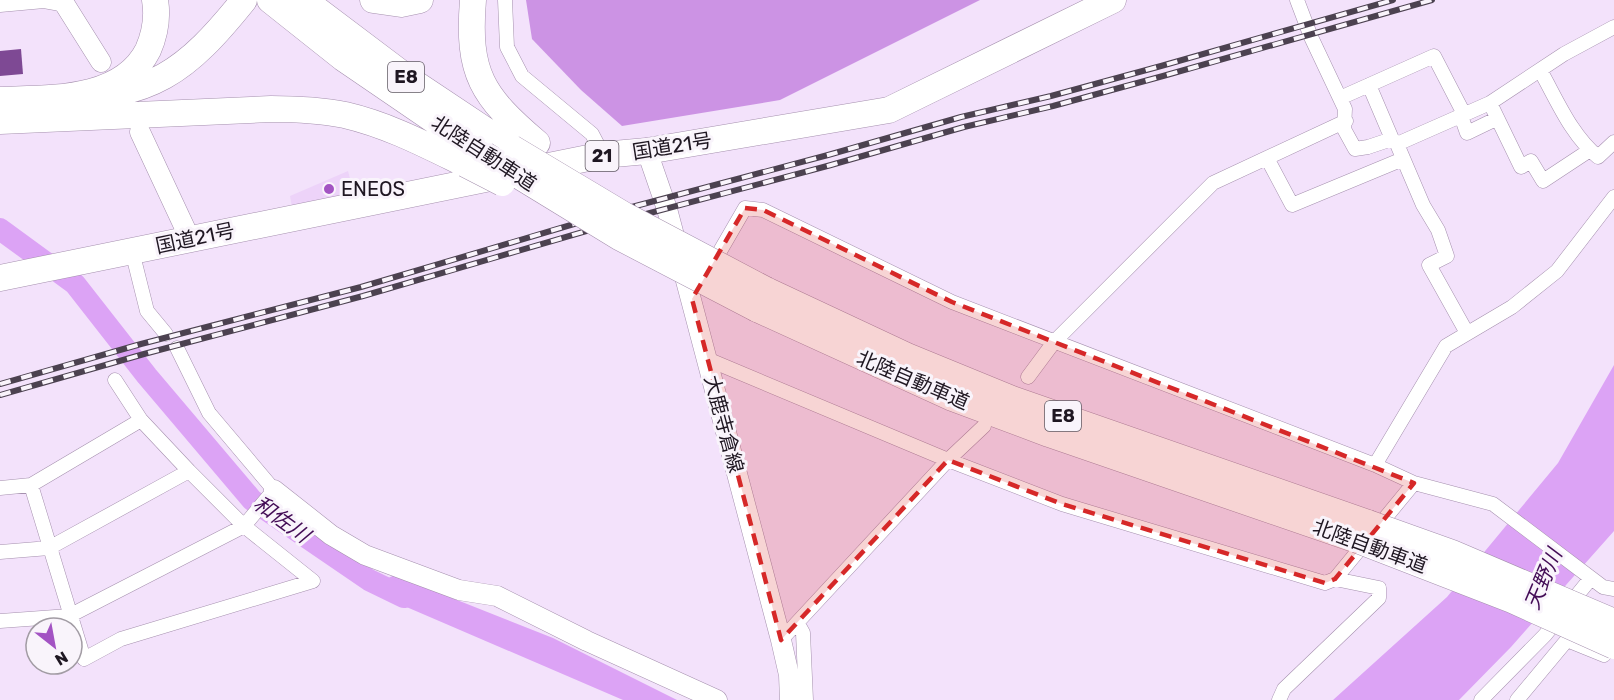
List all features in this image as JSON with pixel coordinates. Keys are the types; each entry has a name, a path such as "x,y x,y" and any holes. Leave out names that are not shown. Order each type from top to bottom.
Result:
{"highway":[{"path":"57,98 104,88 135,68 145,55 153,38 156,20 155,0"},
{"path":"0,100 106,96 130,90 164,76 191,59 210,42 244,0"},
{"path":"87,118 139,103 185,81 221,51 262,0"},
{"name":"北陸自動車道","path":"270,0 297,8 512,148 624,215 950,397 1070,441 1363,532 1452,553 1614,622"},
{"path":"373,0 401,4 420,0"},
{"path":"473,0 471,31 476,70 483,87 512,122 537,143 636,211 764,294"},
{"name":"国道21号","path":"0,278 603,155 646,151 889,110 1113,0"},
{"name":"北陸自動車道","path":"297,8 343,58 475,159 693,288 764,294 1012,399 1363,532 1614,646"},
{"path":"0,122 271,109 310,110 382,126 475,159"}],"main road":[{"path":"64,2 101,62"},
{"path":"140,132 190,239"},
{"name":"大鹿寺倉線","path":"646,151 693,288 707,359 781,640 789,675 790,700"},
{"path":"271,495 365,555 459,590 497,596 706,698"}],"street":[{"path":"505,0 507,47 522,75 592,134 603,155"},
{"path":"1297,0 1311,37 1345,109 1344,129 1355,149 1395,141 1490,103 1540,70 1614,27"},
{"path":"0,5 44,1 64,2"},
{"path":"1340,98 1434,56 1462,115 1467,133 1496,119"},
{"path":"1540,70 1572,128 1590,150 1598,157 1614,142"},
{"path":"1370,85 1423,204 1438,230 1447,256 1429,265 1467,333"},
{"path":"1490,103 1521,167 1531,161 1543,181 1590,150"},
{"path":"1028,377 1054,342 1213,183 1346,121"},
{"path":"1267,158 1292,205 1403,159"},
{"path":"1376,465 1446,346 1512,307 1557,271 1614,196"},
{"path":"693,288 745,208 763,210 952,302 1376,465 1414,483 1493,504 1603,587 1614,589"},
{"path":"132,251 147,311 166,334"},
{"path":"31,485 69,616 244,526 271,495 209,413 177,348"},
{"path":"707,359 948,460 1062,504 1325,583 1335,579 1414,483"},
{"path":"84,659 121,639 313,581 244,526 189,471 141,420 115,380"},
{"path":"0,488 31,485 141,420"},
{"path":"781,640 948,460 984,426"},
{"path":"0,552 49,548 189,471"},
{"path":"1481,700 1545,635 1591,578"},
{"path":"1279,700 1284,689 1379,598 1379,588 1335,579"},
{"path":"0,621 24,619"},
{"path":"798,624 803,633 806,700"},
{"path":"1517,700 1567,640 1614,658"}],"highlighted area":[{"path":"745,208 763,210 952,302 1414,483 1335,579 1325,583 1062,504 948,460 781,640 692,299"}],"shaded area":[{"path":"526,0 980,0 780,100 622,126 581,90 532,39"},
{"name":"ENEOS","path":"348,171 354,194 292,207 290,196"}],"water":[{"name":"天野川","path":"1614,365 1614,531 1511,647 1459,700 1333,700 1447,597 1558,463"},
{"path":"394,575 553,638 677,700 623,700 367,590"}],"building":[{"path":"21,49 23,74 0,76 0,51"}],"waterway":[{"name":"和佐川","path":"0,229 75,284 147,376 252,500 369,580 404,597"}],"railway":[{"path":"0,384 141,344 361,287 628,208 961,117 1051,96 1393,0"},
{"path":"0,395 363,296 631,218 964,127 1053,106 1432,0"}],"place":[{"name":"ENEOS","path":"329,189"}]}
